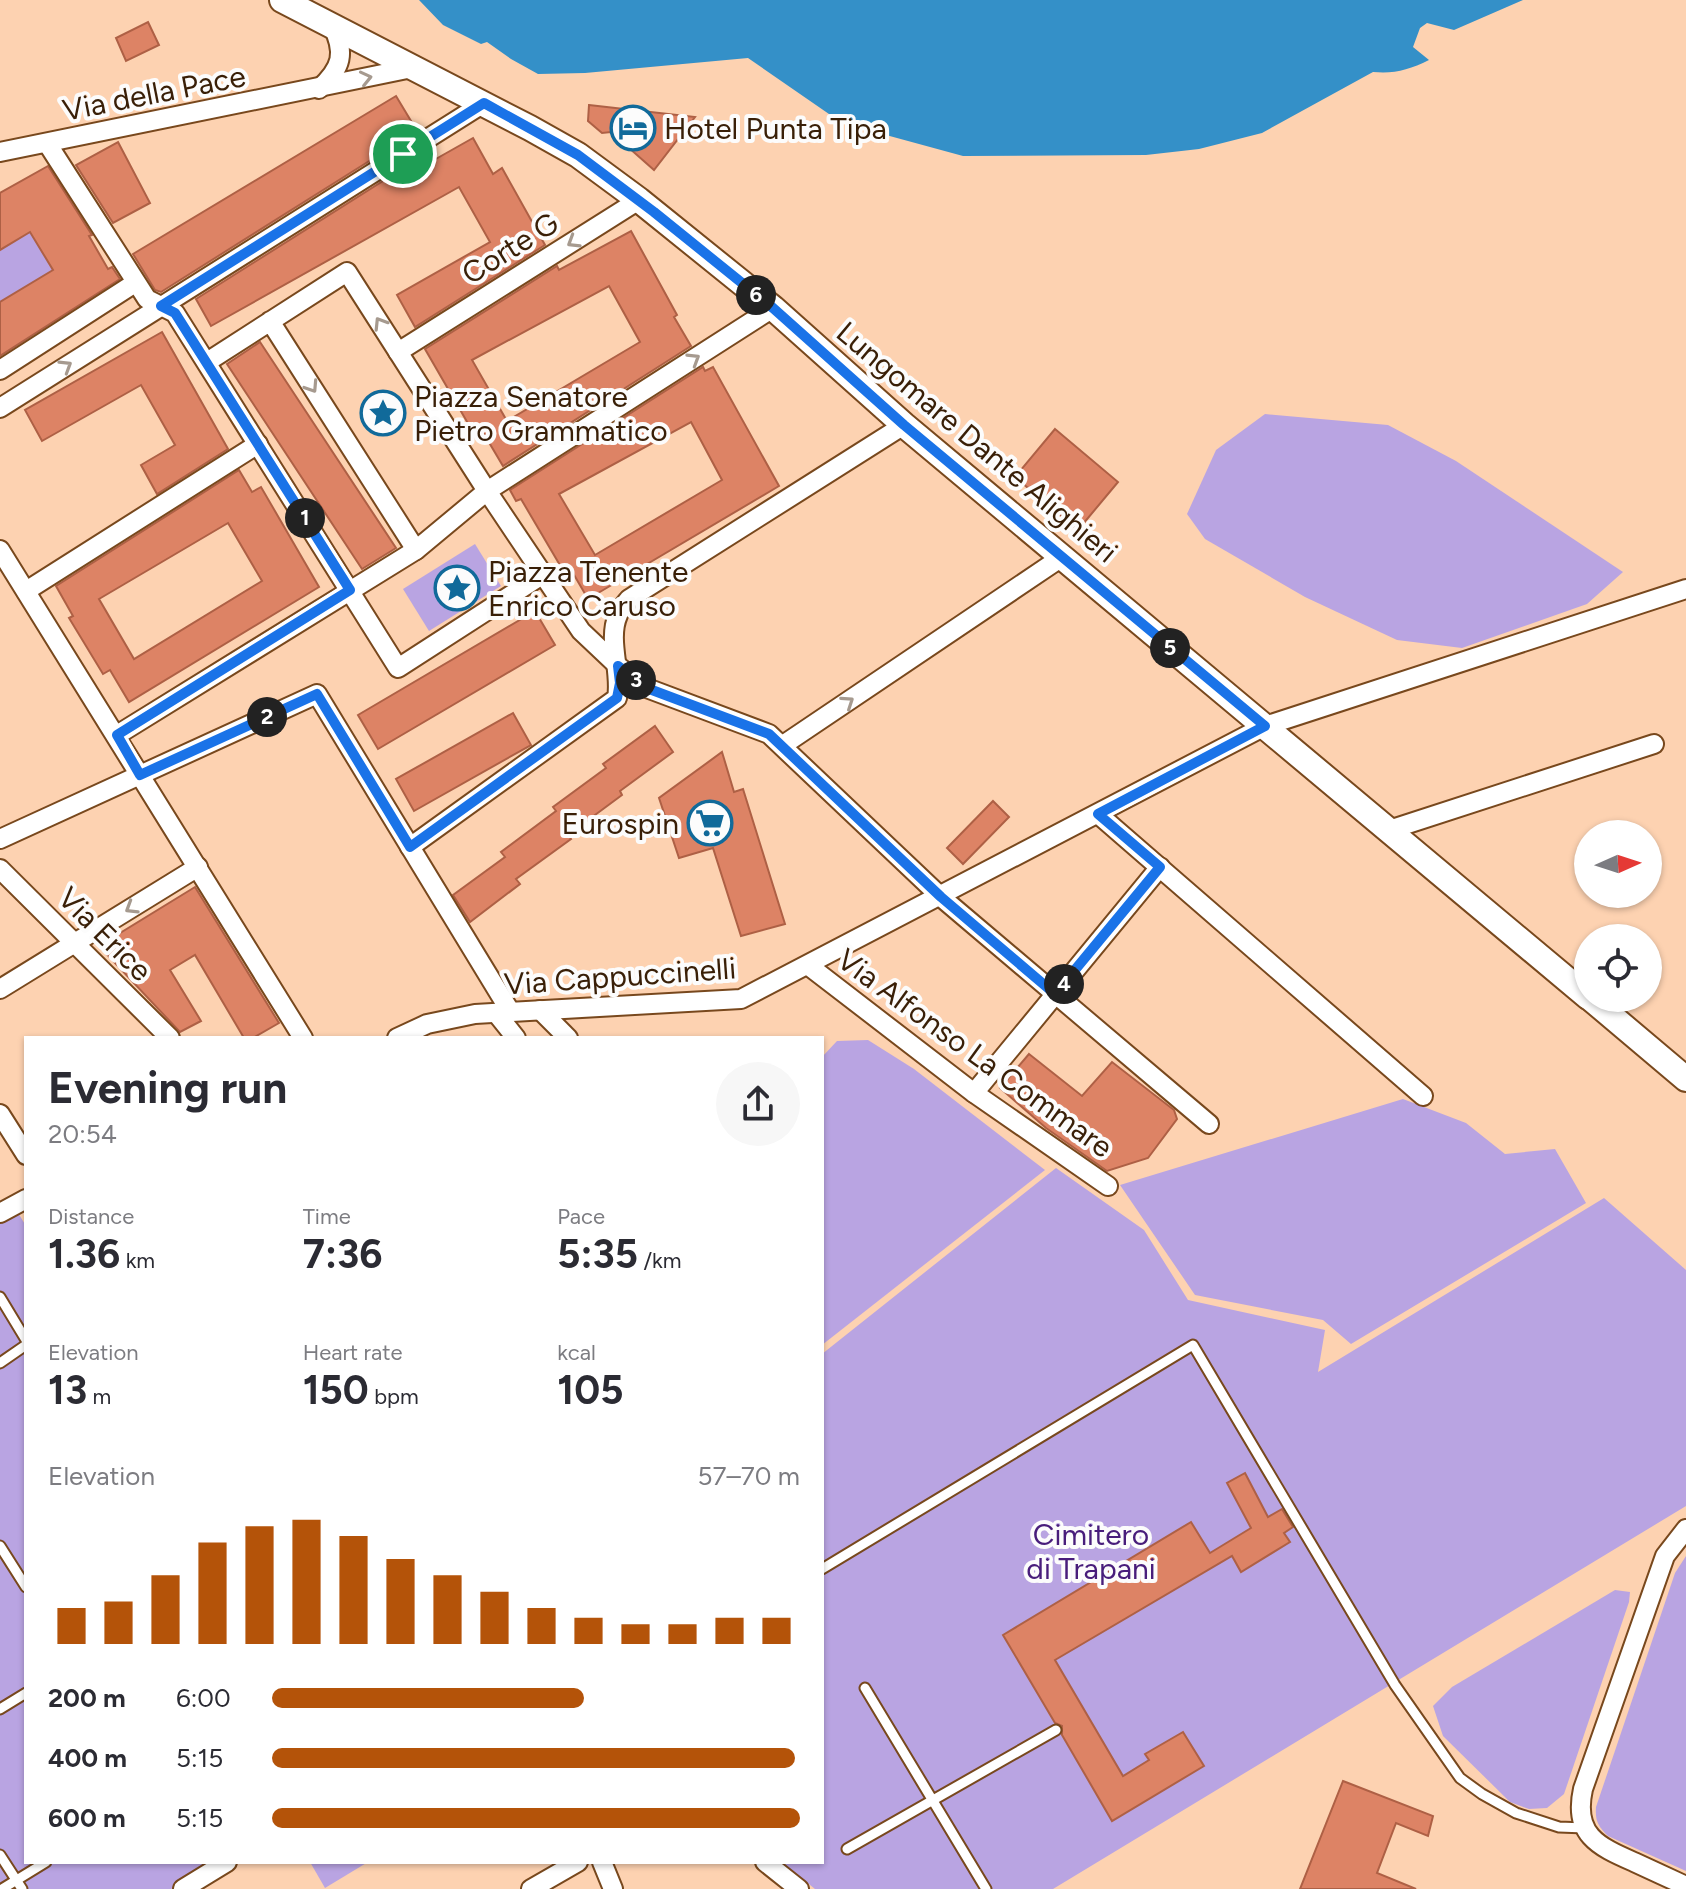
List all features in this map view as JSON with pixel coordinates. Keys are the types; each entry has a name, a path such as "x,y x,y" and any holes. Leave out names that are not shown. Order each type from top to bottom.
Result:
{"main road":[{"name":"Lungomare Dante Alighieri","path":"282,0 484,103 578,155 639,200 773,308 904,425 1574,984"},
{"name":"Lungomare Dante Alighieri","path":"1607,1012 1686,1079"}],"street":[{"path":"319,89 333,76 340,60 340,41 332,25"},
{"name":"Via della Pace","path":"0,152 412,68"},
{"path":"0,408 484,103"},
{"path":"47,143 147,299 175,313 398,668 542,575"},
{"name":"Corte G","path":"405,347 639,200"},
{"path":"207,362 347,272 405,347 487,491 581,631 644,687 769,734 941,897 1209,1124"},
{"path":"0,370 135,283"},
{"path":"117,735 416,550 487,491 773,308"},
{"path":"270,321 416,550"},
{"path":"410,847 617,698 620,683 614,635 618,615 629,599 904,425"},
{"path":"26,591 258,444"},
{"path":"0,550 302,1036"},
{"path":"783,745 1062,557"},
{"name":"Via Cappuccinelli","path":"401,1036 427,1024 503,1012 741,999 1265,726 1686,589"},
{"path":"0,839 317,694 410,847 515,1036"},
{"path":"1389,830 1654,744"},
{"path":"1098,814 1423,1096"},
{"path":"0,989 198,867"},
{"path":"974,1093 1160,867"},
{"name":"Via Erice","path":"0,869 168,1036"},
{"name":"Via Alfonso La Commare","path":"809,966 974,1093 1108,1186"},
{"path":"540,1010 566,1036"},
{"path":"0,1114 24,1152"},
{"path":"0,1213 23,1206"},
{"path":"1686,1529 1665,1556 1579,1806 1589,1836 1603,1849 1686,1886"},
{"path":"183,1889 224,1864"},
{"path":"531,1889 575,1864"},
{"path":"603,1864 613,1889"},
{"path":"768,1864 799,1889"}],"lane":[{"path":"0,1297 24,1339"},
{"path":"0,1363 24,1344"},
{"path":"824,1568 1193,1345 1395,1685 1460,1778 1516,1813 1559,1827 1585,1828"},
{"path":"0,1546 24,1584"},
{"path":"865,1688 986,1889"},
{"path":"0,1709 24,1694"},
{"path":"847,1849 1056,1730"},
{"path":"0,1855 19,1885"},
{"path":"2,1889 19,1885 44,1864"}],"green space":[{"path":"30,232 53,270 0,302 0,250"},
{"path":"1265,414 1388,425 1456,461 1623,572 1587,604 1462,648 1397,640 1305,597 1205,539 1187,514 1216,450"},
{"path":"475,544 501,586 429,631 403,589"},
{"path":"868,1040 914,1069 1045,1170 824,1343 824,1055 837,1041"},
{"path":"1403,1099 1466,1123 1505,1154 1555,1149 1586,1203 1351,1344 1323,1320 1195,1295 1120,1185"},
{"name":"Cimitero di Trapani","path":"1056,1168 1144,1230 1188,1300 1325,1330 1318,1372 1604,1198 1686,1270 1686,1506 1053,1889 815,1889 784,1864 824,1864 824,1352"},
{"path":"17,1211 24,1223 24,1864 212,1864 171,1889 0,1889 0,1221"},
{"path":"1686,1556 1686,1871 1608,1836 1598,1823 1596,1807 1675,1573"},
{"path":"1615,1590 1630,1592 1629,1602 1564,1794 1547,1808 1529,1809 1510,1802 1443,1736 1433,1706 1452,1687"},
{"path":"311,1864 365,1864 325,1888"}],"water":[{"path":"419,0 1523,0 1454,30 1427,23 1420,28 1413,47 1429,60 1401,70 1373,72 1262,133 1199,149 1146,155 963,156 842,123 748,58 585,73 538,74 487,42 481,44 443,25"}],"building":[{"path":"148,22 159,45 126,61 116,38"},
{"path":"396,96 417,131 161,292 155,290 133,254"},
{"path":"589,105 695,117 654,170 611,132 602,133 588,121"},
{"path":"473,138 493,174 502,168 545,245 415,327 397,295 490,242 459,187 211,326 196,299 429,152 434,160"},
{"path":"118,142 150,203 113,223 76,165"},
{"path":"48,166 92,235 89,236 108,269 112,267 120,279 0,356 0,302 53,270 30,232 0,250 0,193"},
{"path":"631,231 691,346 503,466 484,434 477,439 425,349 557,266 559,270","holes":["609,286 640,342 507,421 472,360"]},
{"path":"162,332 228,449 157,494 141,465 175,445 141,385 42,441 25,410"},
{"path":"260,342 396,548 362,569 227,364"},
{"path":"703,367 705,371 713,367 779,486 588,599 570,568 564,572 521,499 516,501 510,490","holes":["691,422 722,480 595,555 559,494"]},
{"path":"1055,429 1118,482 1078,530 1015,477"},
{"path":"239,470 252,492 261,487 319,587 129,702 110,670 103,674 69,618 73,616 56,586","holes":["228,523 262,581 134,659 99,599"]},
{"path":"535,611 555,645 378,749 358,715"},
{"path":"513,713 531,745 414,811 396,779"},
{"path":"655,726 673,752 620,791 622,795 568,835 571,839 516,879 520,884 470,922 453,895 505,857 501,852 556,811 553,807 606,768 603,764"},
{"name":"Eurospin","path":"722,752 734,792 743,789 785,924 741,936 713,848 679,858 659,798"},
{"path":"993,801 1009,817 963,864 947,848"},
{"path":"195,887 279,1023 256,1036 243,1036 195,955 170,970 201,1021 180,1032 99,946"},
{"path":"1029,1054 1082,1096 1112,1062 1174,1110 1177,1119 1148,1158 1107,1171 1046,1128 1000,1088"},
{"path":"1245,1473 1268,1517 1282,1509 1293,1527 1284,1533 1290,1542 1241,1572 1232,1556 1055,1660 1123,1776 1149,1760 1145,1754 1183,1732 1204,1766 1112,1821 1062,1735 1062,1726 1055,1723 1003,1635 1191,1522 1210,1553 1251,1528 1227,1483"},
{"path":"1343,1781 1433,1816 1428,1836 1396,1823 1377,1873 1416,1889 1300,1889"}],"place":[{"name":"Hotel Punta Tipa","path":"633,128"},
{"name":"Piazza Senatore Pietro Grammatico","path":"383,413"},
{"name":"Piazza Tenente Enrico Caruso","path":"457,588"},
{"name":"Eurospin","path":"710,823"}],"route":[{"path":"484,103 578,155 773,308 904,425 1265,726 1098,814 1160,867 1055,994 941,897 769,734 644,687 618,666 620,683 617,698 410,847 317,694 140,775 117,735 350,590 175,313 161,306 403,154 484,103"}]}
